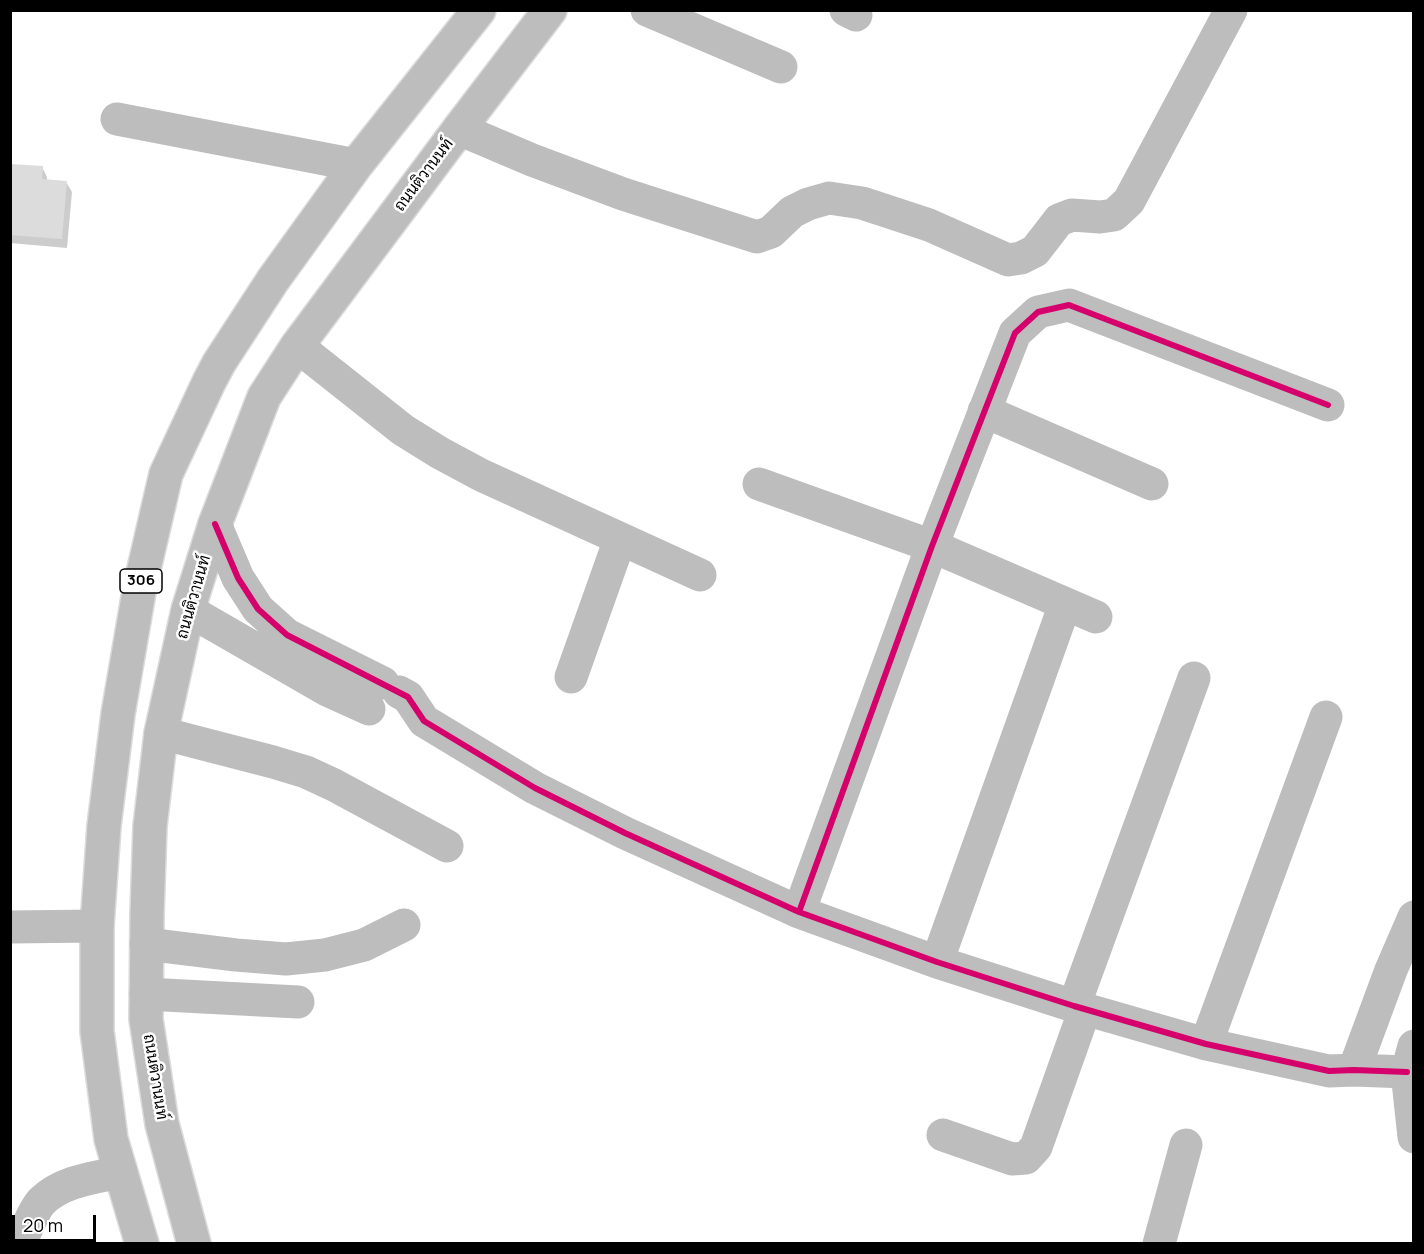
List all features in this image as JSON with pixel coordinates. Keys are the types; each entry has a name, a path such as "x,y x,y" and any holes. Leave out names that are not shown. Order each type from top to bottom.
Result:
{"street":[{"name":"306","path":"142,1244 111,1139 97,1031 97,926 104,826 118,714 140,586 166,474 219,363 273,280 356,165 479,10"},
{"name":"ถนนติวานนท์","path":"194,1244 162,1124 146,1019 150,826 161,734 188,610 215,524 264,397 297,346 550,10"},
{"path":"647,10 781,67"},
{"path":"459,129 532,160 623,194 757,237 771,232 792,212 808,204 829,198 862,203 928,225 1008,260 1021,258 1035,251 1059,220 1072,215 1100,217 1114,215 1129,201 1231,10"},
{"path":"117,119 356,165"},
{"path":"799,912 932,546 1015,333 1038,312 1069,305 1328,405"},
{"path":"297,346 403,430 441,453 481,475 700,575"},
{"path":"984,411 1152,484"},
{"path":"759,484 932,546 1096,617"},
{"path":"215,524 238,578 258,609 317,667 327,690 384,701 392,720 424,721 545,793 625,833 799,912 937,962 1206,1044 1329,1071 1354,1070 1412,1055 1413,1137"},
{"path":"571,677 620,539"},
{"path":"937,962 1065,604"},
{"path":"188,610 317,667"},
{"path":"942,1135 1012,1159 1026,1158 1036,1147 1079,1007 1194,678"},
{"path":"1206,1044 1326,717"},
{"path":"161,734 306,772 447,846"},
{"path":"1354,1070 1413,917"},
{"path":"146,944 286,959 325,955 364,945 404,925"},
{"path":"10,927 97,926"},
{"path":"146,994 298,1002"},
{"path":"1159,1244 1186,1145"},
{"path":"20,1244 40,1202 60,1187 121,1172"}],"building":[{"path":"10,164 43,166 42,179 67,181 62,239 10,235"}],"cycle path":[{"path":"799,912 932,546 1015,333 1038,312 1069,305 1328,405"},
{"path":"215,524 238,578 258,609 287,635 408,697 424,721 535,788 625,833 799,912 937,962 1074,1006 1206,1044 1329,1071 1407,1072"}]}
